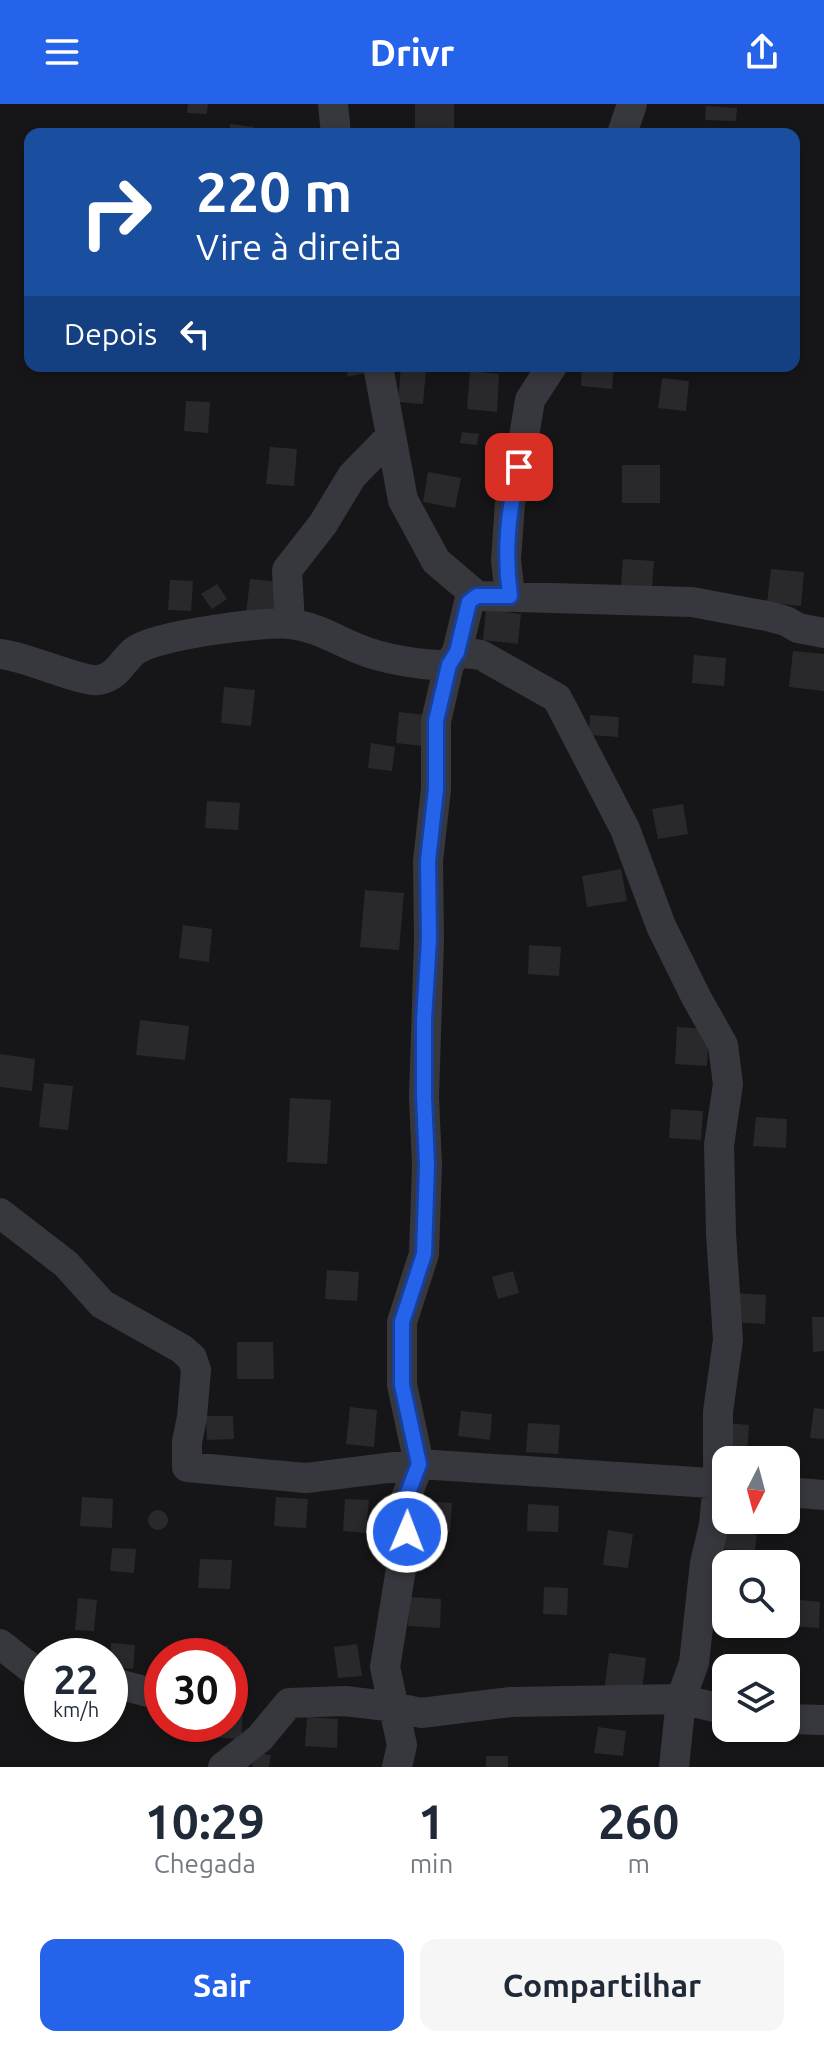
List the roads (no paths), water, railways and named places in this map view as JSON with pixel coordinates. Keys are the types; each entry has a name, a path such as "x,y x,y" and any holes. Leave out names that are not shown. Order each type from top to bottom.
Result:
{"street":[{"path":"333,104 335,128"},
{"path":"624,128 632,104"},
{"path":"379,372 403,500 436,561 477,596"},
{"path":"510,596 506,560 510,503 530,400 548,372"},
{"path":"290,624 287,570 323,524 352,476 390,437"},
{"path":"397,1767 402,1745 385,1667 407,1532 406,1498 419,1464 402,1385 402,1322 424,1254 427,1165 424,1020 429,939 428,861 436,789 436,721 469,602 477,596 510,596 692,602 767,616 798,628 824,633"},
{"path":"0,654 15,655 95,681 112,676 134,651 154,641 215,630 290,624 328,633 360,650 388,657 481,655 557,698 625,829 661,926 723,1045 728,1084 720,1160 728,1340 718,1412 720,1446"},
{"path":"0,1213 66,1264 102,1304 182,1349 192,1358 196,1370 187,1467 306,1478 419,1464 712,1482"},
{"path":"800,1493 824,1495"},
{"path":"674,1767 681,1699 694,1663 705,1563 712,1533"},
{"path":"0,1644 24,1663"},
{"path":"223,1767 260,1738 289,1703 345,1701 421,1713 511,1702 681,1699 712,1707"},
{"path":"800,1719 824,1720"}]}
